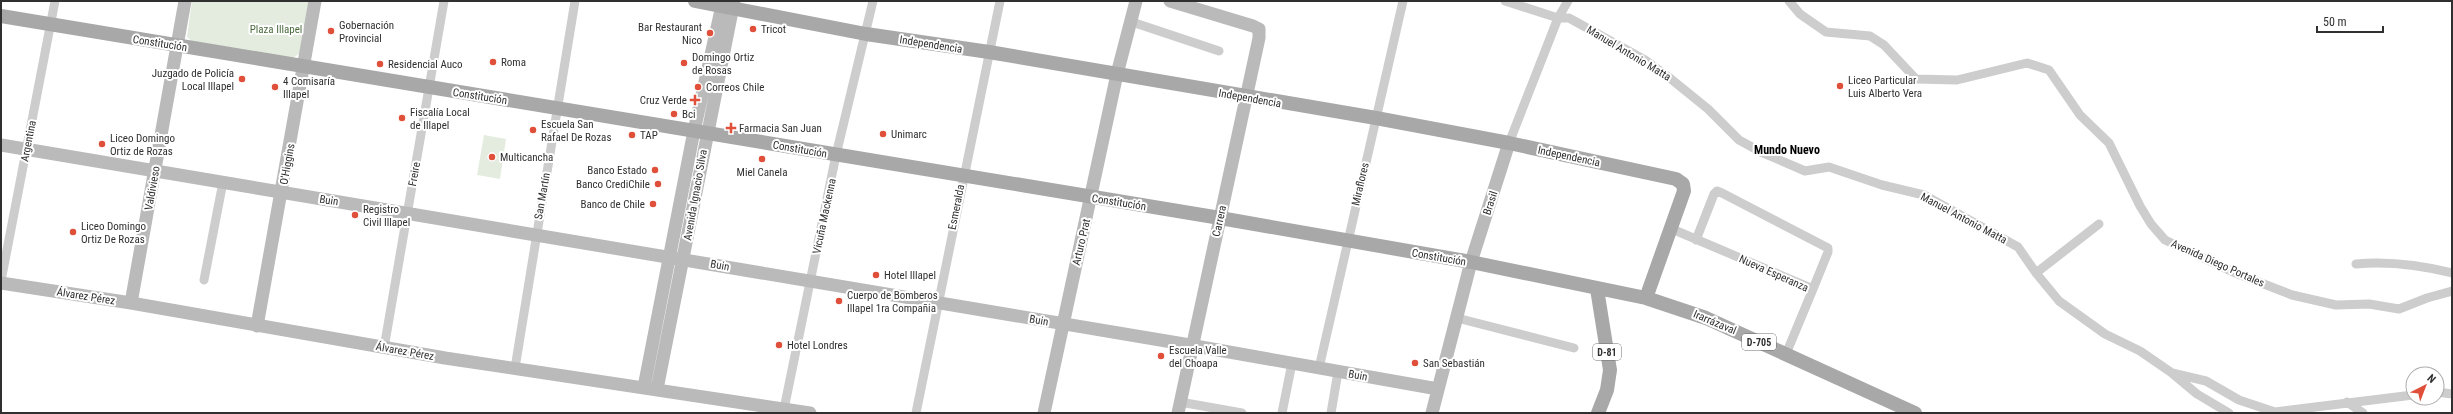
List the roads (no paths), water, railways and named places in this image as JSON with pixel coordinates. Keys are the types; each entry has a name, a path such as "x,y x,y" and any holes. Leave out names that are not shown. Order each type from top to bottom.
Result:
{"main road":[{"name":"Independencia","path":"695,1 728,4 866,34 989,52 1376,118 1509,143 1679,180 1683,184 1684,192 1646,298"},
{"name":"Constitución","path":"1,16 557,108 836,156 1220,218 1471,262 1597,289"},
{"name":"Irarrázaval","path":"1597,289 1646,298 1706,318 1915,413"},
{"name":"D-81","path":"1597,289 1610,370 1607,390 1598,413"}],"street":[{"name":"Argentina","path":"1,282 5,242 26,149 55,1"},
{"name":"Valdivieso","path":"131,303 185,1"},
{"name":"O'Higgins","path":"257,326 315,1"},
{"name":"Freire","path":"384,348 444,1"},
{"name":"San Martín","path":"515,368 575,1"},
{"name":"Vicuña Mackenna","path":"784,409 836,156 873,1"},
{"name":"Esmeralda","path":"916,413 937,302 1000,1"},
{"name":"Arturo Prat","path":"1044,413 1117,74 1132,22 1136,1"},
{"name":"Carrera","path":"1170,1 1259,29 1259,38 1179,408"},
{"name":"Miraflores","path":"1319,368 1347,241 1404,1"},
{"name":"Manuel Antonio Matta","path":"1505,1 1558,18 1569,18 1645,60 1694,97 1739,140 1760,152 1806,171 1829,167 1882,186 1924,196 2018,247 2036,273 2059,301 2105,334 2140,351 2172,373 2206,381 2239,400 2275,412 2405,396"},
{"name":"Brasil","path":"1432,413 1471,262 1509,143 1558,18 1568,1"},
{"name":"Avenida Diego Portales","path":"1789,1 1800,14 1826,32 1870,36 1884,45 1916,79 1957,80 2027,63 2049,70 2080,115 2109,143 2140,206 2165,240 2233,272 2292,295 2336,305 2369,304 2399,309 2452,290"},
{"name":"Avenida Ignacio Silva","path":"657,389 677,258 700,132 728,4"},
{"path":"1132,22 1219,51"},
{"name":"Buin","path":"1,145 1192,345 1438,389"},
{"path":"204,280 222,182"},
{"path":"1696,240 1714,194 1717,191 1722,193 1828,248 1828,252 1813,289"},
{"path":"2036,273 2099,224"},
{"name":"Nueva Esperanza","path":"1672,229 1813,289 1786,354"},
{"name":"Avenida Ignacio Silva","path":"644,387 677,258"},
{"path":"2356,264 2386,262 2431,267 2452,273"},
{"name":"Álvarez Pérez","path":"1,282 131,303 384,348 810,413"},
{"path":"1457,318 1574,348"},
{"path":"1282,413 1292,363"},
{"path":"1331,413 1338,372"},
{"path":"2172,373 2197,394 2229,413"},
{"path":"2347,402 2363,413"},
{"path":"1179,408 1242,413"}],"place":[{"name":"Tricot","path":"753,29"},
{"name":"Gobernación Provincial","path":"331,31"},
{"name":"Bar Restaurant Nico","path":"710,33"},
{"name":"Roma","path":"493,62"},
{"name":"Domingo Ortiz de Rosas","path":"684,63"},
{"name":"Residencial Auco","path":"380,64"},
{"name":"Juzgado de Policía Local Illapel","path":"242,79"},
{"name":"Liceo Particular Luis Alberto Vera","path":"1840,86"},
{"name":"4 Comisaría Illapel","path":"275,87"},
{"name":"Correos Chile","path":"698,87"},
{"name":"Cruz Verde","path":"695,100"},
{"name":"Bci","path":"674,114"},
{"name":"Fiscalía Local de Illapel","path":"402,118"},
{"name":"Farmacia San Juan","path":"731,128"},
{"name":"Escuela San Rafael De Rozas","path":"533,130"},
{"name":"Unimarc","path":"883,134"},
{"name":"TAP","path":"632,135"},
{"name":"Liceo Domingo Ortiz de Rozas","path":"102,144"},
{"name":"Multicancha","path":"492,157"},
{"name":"Miel Canela","path":"762,159"},
{"name":"Banco Estado","path":"655,170"},
{"name":"Banco CrediChile","path":"658,184"},
{"name":"Banco de Chile","path":"653,204"},
{"name":"Registro Civil Illapel","path":"355,215"},
{"name":"Liceo Domingo Ortiz De Rozas","path":"73,232"},
{"name":"Hotel Illapel","path":"876,275"},
{"name":"Cuerpo de Bomberos Illapel 1ra Compañia","path":"839,301"},
{"name":"Hotel Londres","path":"779,345"},
{"name":"Escuela Valle del Choapa","path":"1161,356"},
{"name":"San Sebastián","path":"1415,363"}],"district":[{"name":"Mundo Nuevo","path":"1787,150"}],"park label":[{"name":"Plaza Illapel","path":"276,29"}]}
